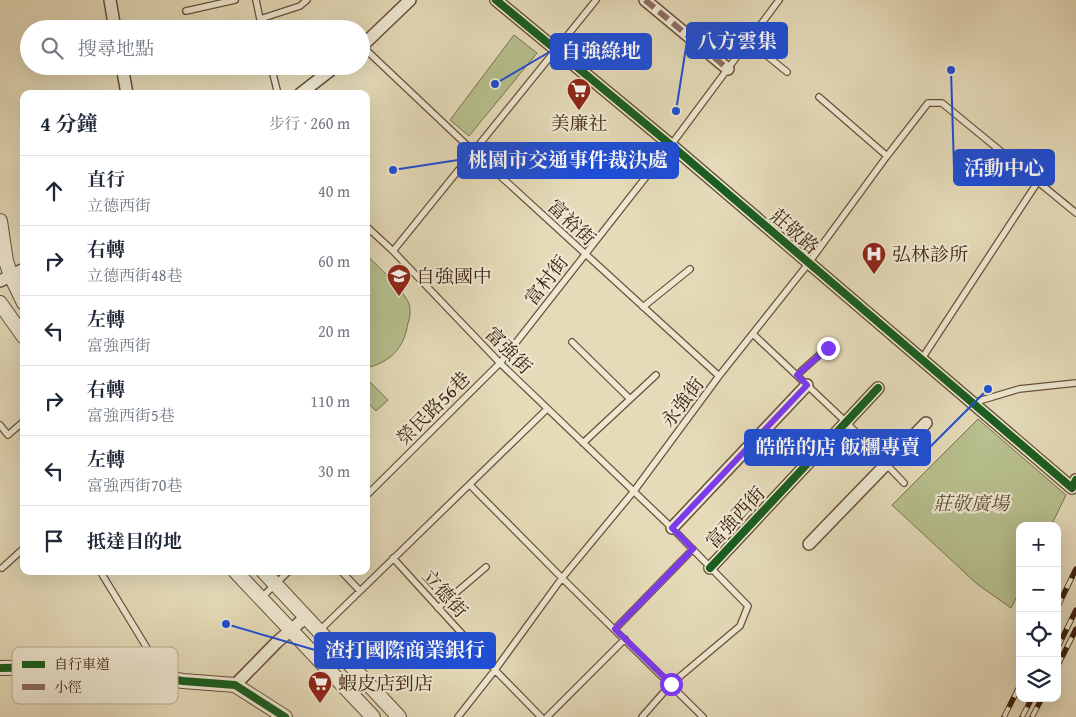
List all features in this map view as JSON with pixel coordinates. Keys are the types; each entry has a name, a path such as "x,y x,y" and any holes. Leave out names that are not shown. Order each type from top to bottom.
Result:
{"street":[{"path":"110,0 113,20"},
{"path":"370,39 410,0"},
{"name":"莊敬路","path":"497,0 972,403 1074,484"},
{"path":"645,0 728,69"},
{"path":"124,75 126,90"},
{"path":"305,90 324,75"},
{"path":"0,222 6,261 5,279 20,298"},
{"path":"5,279 20,271"},
{"path":"0,303 20,331"},
{"path":"672,528 807,385"},
{"name":"富強西街","path":"710,568 878,388"},
{"path":"809,544 926,423"},
{"path":"239,575 373,717"},
{"path":"266,575 399,717"},
{"path":"235,685 277,642 306,617"},
{"path":"178,680 235,685 285,717"}],"lane":[{"path":"186,11 235,0"},
{"path":"256,0 260,19 300,6 307,0"},
{"path":"393,251 596,0"},
{"name":"富村街","path":"500,363 670,145 779,0"},
{"path":"749,41 787,72"},
{"name":"富裕街","path":"370,54 585,255 719,376"},
{"path":"273,75 277,90"},
{"path":"819,97 887,156"},
{"name":"永強街","path":"458,717 562,578 634,491 719,376 808,264 928,103 942,103 1037,183"},
{"path":"921,360 1037,183 1076,214"},
{"name":"富強街","path":"370,230 547,410 634,491"},
{"path":"643,307 690,269"},
{"path":"753,334 846,422 904,483"},
{"path":"572,342 630,399"},
{"path":"797,375 828,348"},
{"name":"榮民路56巷","path":"370,492 500,363"},
{"path":"583,443 656,375"},
{"path":"972,403 1019,389 1076,383"},
{"path":"319,631 547,410"},
{"path":"0,425 8,435 20,424"},
{"path":"470,485 703,717"},
{"name":"富強西街","path":"634,491 748,606 740,626 671,684"},
{"path":"615,629 693,549"},
{"path":"2,568 20,552"},
{"name":"立德街","path":"393,558 495,670 541,717"},
{"path":"438,608 486,567"},
{"path":"102,575 147,647"},
{"path":"260,599 285,575"},
{"path":"345,575 360,591"},
{"path":"547,717 625,639"},
{"path":"642,717 671,684"}],"green space":[{"path":"514,35 537,53 469,136 450,120"},
{"path":"370,258 402,292 409,304 410,311 406,332 400,347 389,358 370,367"},
{"path":"370,382 388,400 376,411 370,405"},
{"name":"莊敬廣場","path":"978,419 1066,495 1053,522 1016,522 1016,598 1011,608 977,584 892,505"}],"railway":[{"path":"1061,600 1076,569"},
{"path":"1061,641 1076,610"},
{"path":"1061,659 1076,629"},
{"path":"1004,717 1016,693"},
{"path":"1022,717 1030,702"},
{"path":"1032,717 1040,702"}],"marked path":[{"path":"645,0 728,69"}],"cycle path":[{"path":"496,0 671,145 1072,488 1076,480"},
{"path":"710,568 878,388"},
{"path":"0,668 12,668"},
{"path":"178,680 235,685 285,717"}],"place":[{"name":"活動中心","path":"951,70"},
{"name":"自強綠地","path":"495,84"},
{"name":"美廉社","path":"579,111"},
{"name":"八方雲集","path":"676,111"},
{"name":"桃園市交通事件裁決處","path":"393,170"},
{"name":"弘林診所","path":"874,275"},
{"name":"自強國中","path":"399,297"},
{"name":"皓皓的店 飯糰專賣","path":"988,389"},
{"name":"渣打國際商業銀行","path":"226,624"},
{"name":"蝦皮店到店","path":"320,704"}],"route":[{"path":"671,684 615,629 693,549 672,528 807,385 797,375 828,348"}]}
